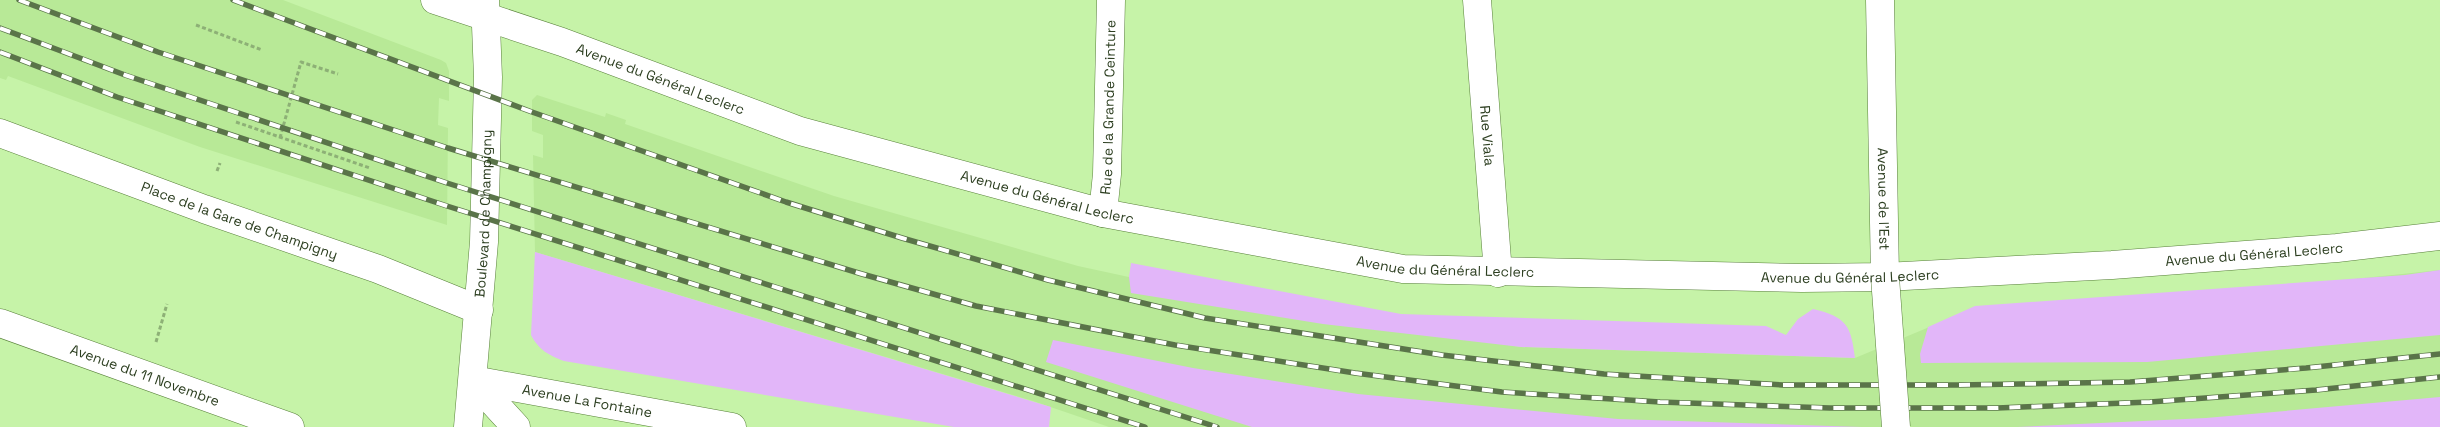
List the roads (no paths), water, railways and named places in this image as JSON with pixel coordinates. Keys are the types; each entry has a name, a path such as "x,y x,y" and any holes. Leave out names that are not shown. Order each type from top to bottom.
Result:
{"street":[{"name":"Avenue du Général Leclerc","path":"436,0 485,9 562,42 800,131 1103,213 1403,269 1498,273 1802,278 1885,277 2112,266 2337,248 2440,236"},
{"name":"Rue de la Grande Ceinture","path":"1103,213 1107,174 1110,0"},
{"name":"Rue Viala","path":"1477,0 1498,273"},
{"name":"Avenue de l'Est","path":"1880,0 1885,277 1896,427"},
{"name":"Boulevard de Champigny","path":"468,427 484,242 488,76 485,9"},
{"name":"Place de la Gare de Champigny","path":"0,134 204,209 378,269 479,310"},
{"name":"Avenue du 11 Novembre","path":"0,323 290,427"},
{"path":"473,380 516,427"},
{"name":"Avenue La Fontaine","path":"473,380 732,427"}],"railway":[{"path":"19,0 158,52 448,148 862,274 976,306 1175,345 1355,373 1502,392 1660,402 1830,408 1997,408 2150,402 2316,390 2440,377"},
{"path":"233,0 532,112 786,202 1048,280 1205,318 1442,355 1604,374 1783,385 1957,385 2130,382 2306,368 2440,354"},
{"path":"0,28 125,75 447,183 1217,427"},
{"path":"0,52 117,97 447,206 1145,427"}]}
